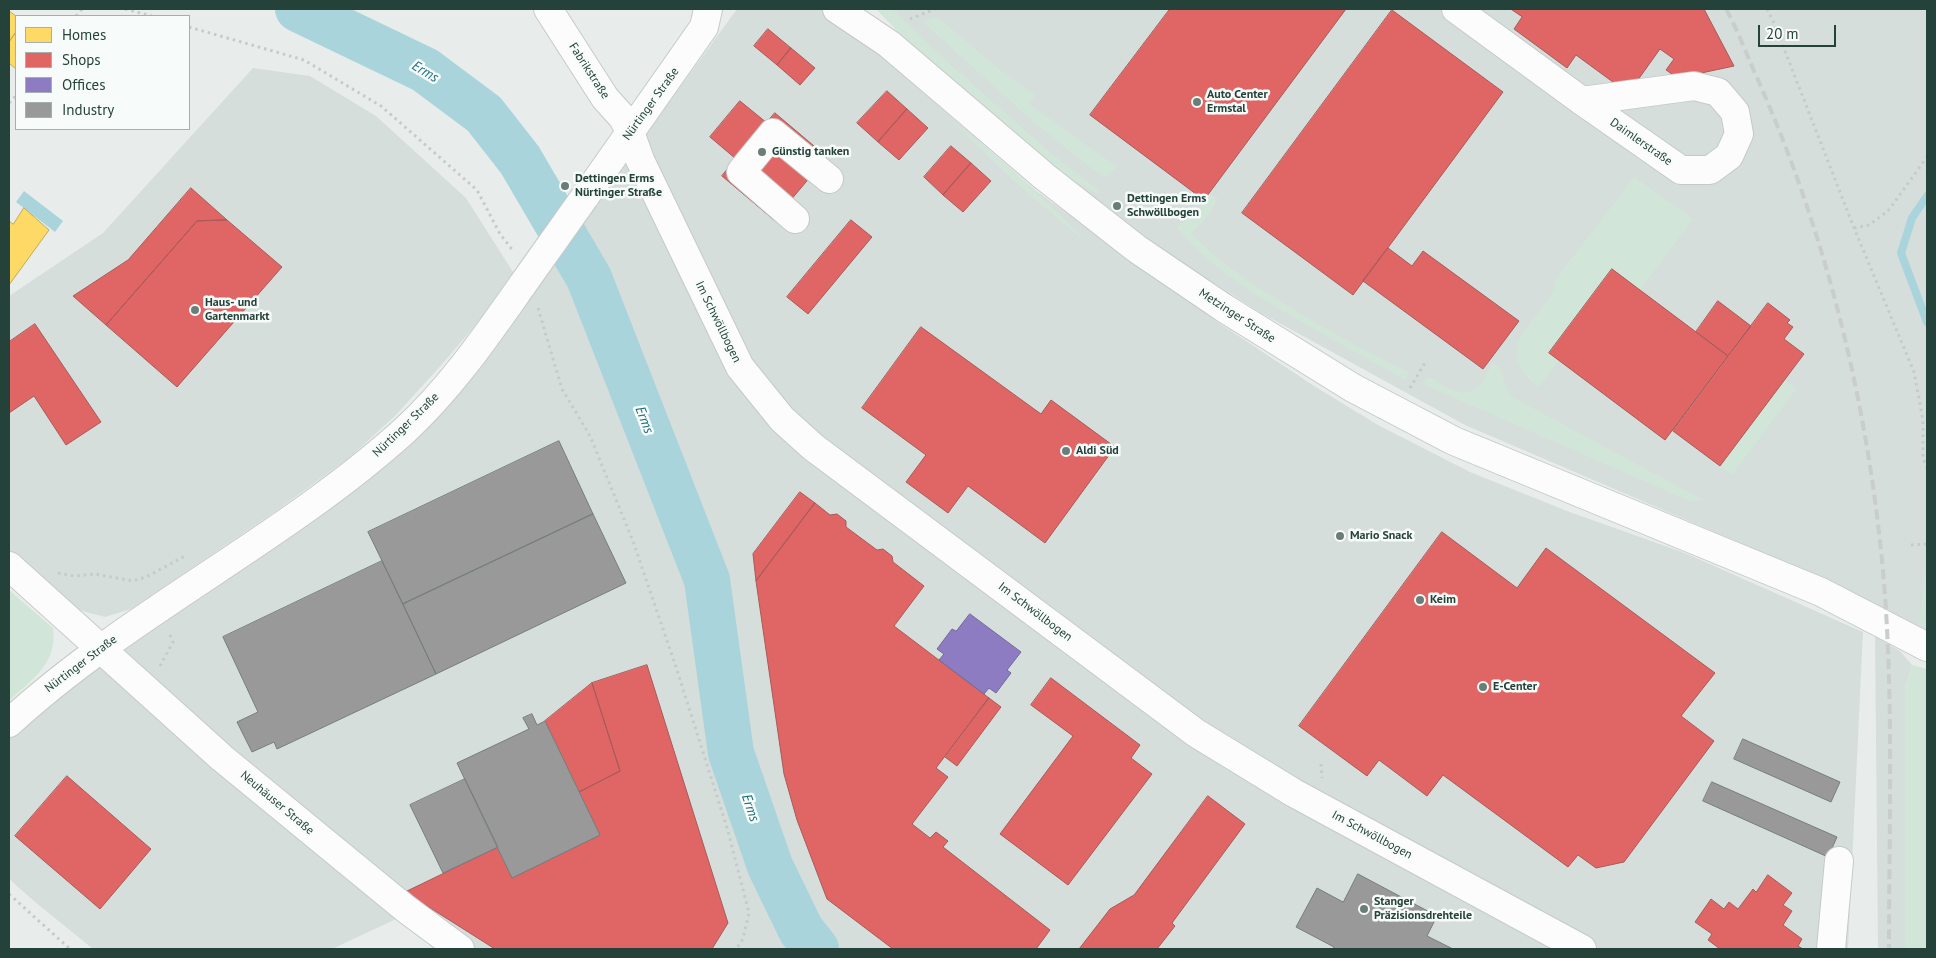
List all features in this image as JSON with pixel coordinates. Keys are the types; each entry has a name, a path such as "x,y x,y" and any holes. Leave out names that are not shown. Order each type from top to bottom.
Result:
{"street":[{"name":"Fabrikstraße","path":"548,9 605,98 623,118 630,132"},
{"name":"Nürtinger Straße","path":"9,723 44,691 100,649 307,508 377,454 418,418 469,359 530,294 584,198 706,18 724,14 729,9"},
{"name":"Metzinger Straße","path":"837,9 890,44 1081,206 1172,274 1277,342 1353,388 1454,441 1821,592 1927,647"},
{"name":"Metzinger Straße","path":"863,9 890,44"},
{"name":"Daimlerstraße","path":"1456,9 1582,102 1681,170 1710,170 1729,156 1739,134 1735,112 1718,92 1694,86 1582,102"},
{"name":"Im Schwöllbogen","path":"630,132 640,160 740,367 782,420 813,447 1196,733 1294,793 1582,949"},
{"path":"795,219 741,172 773,133 829,179"},
{"name":"Neuhäuser Straße","path":"9,566 222,758 406,909 460,949"},
{"path":"1832,949 1839,861"}],"path":[{"path":"125,9 148,15"},
{"path":"910,19 935,9"},
{"path":"1767,9 1854,228 1914,372 1923,420 1923,458 1927,468"},
{"path":"190,27 304,60 381,106 477,190 500,234 519,258"},
{"path":"1854,228 1869,225 1888,211 1927,157"},
{"path":"530,294 562,389 590,436 633,541 676,667 722,813 749,913 743,940 736,949"},
{"path":"1409,389 1426,361"},
{"path":"1911,545 1927,544"},
{"path":"95,574 133,581 146,577 186,555"},
{"path":"9,894 70,949"}],"shaded area":[{"path":"737,9 821,9 839,20 1039,193 1216,321 1314,386 1378,425 1470,472 1567,511 1685,553 1863,632 1848,949 464,949 409,913 332,949 93,949 35,902 9,879 9,739 72,686 144,634 498,337"},
{"path":"879,9 1927,9 1927,630 1824,579 1465,425 1261,313 1181,262 1088,196"},
{"path":"253,68 310,76 376,116 466,198 513,272 478,322 444,362 395,416 350,457 276,511 131,609 105,617 86,612 67,605 9,554 9,296 103,233"},
{"path":"1875,636 1900,651 1912,665 1905,688 1905,949 1878,949"}],"green space":[{"path":"876,9 892,9 952,66 1053,155 1097,189 1099,194 1062,175 933,64"},
{"path":"937,17 1000,70 1035,95 1029,104 1117,167 1106,177 1091,168 1036,124 923,22"},
{"path":"947,116 1024,180 1091,246 1018,185"},
{"path":"1634,177 1693,219 1640,290 1612,269 1549,353 1559,360 1539,387 1523,372 1520,366 1517,353 1519,338 1554,292 1555,283 1560,274"},
{"path":"1209,193 1218,199 1207,217 1191,233 1200,242 1240,275 1322,327 1409,372 1405,380 1263,299 1232,278 1202,254 1177,227 1199,211 1199,207"},
{"path":"1492,364 1499,366 1508,392 1514,398 1703,500 1690,501 1423,384 1428,377 1452,390 1465,393 1471,392 1481,383"},
{"path":"1784,380 1796,389 1732,475 1720,466"},
{"path":"1927,560 1927,628 1919,625"},
{"path":"9,590 53,628 53,641 51,652 41,670 9,701"},
{"path":"1912,665 1927,669 1927,949 1905,949 1905,688"}],"water":[{"path":"24,191 63,221 55,232 16,202"}],"building: Homes":[{"path":"9,11 15,15 15,33 9,42"},
{"path":"15,33 15,68 9,63 9,42"},
{"path":"24,208 49,230 9,285 9,221 13,224"}],"building: Shops":[{"path":"1170,9 1346,9 1204,200 1090,115"},
{"path":"1511,9 1704,9 1734,66 1678,78 1666,70 1674,59 1660,49 1635,84 1617,85 1576,55 1567,68 1514,29 1522,17"},
{"path":"1392,10 1503,92 1353,295 1242,213"},
{"path":"768,29 791,48 777,65 754,46"},
{"path":"791,48 815,68 800,85 777,65"},
{"path":"887,91 907,109 878,142 857,123"},
{"path":"740,101 767,123 736,159 710,137"},
{"path":"907,109 928,128 899,160 878,142"},
{"path":"775,113 827,157 774,220 722,176"},
{"path":"951,146 971,163 943,195 924,177"},
{"path":"971,163 991,181 963,212 943,195"},
{"path":"191,188 227,220 197,221 106,325 73,296 128,260"},
{"path":"227,220 282,267 177,387 106,325 197,221"},
{"path":"851,220 872,237 808,314 787,297"},
{"path":"1388,248 1412,266 1423,251 1519,321 1483,369 1363,281"},
{"path":"1612,269 1728,356 1665,440 1549,353"},
{"path":"1718,301 1751,326 1728,356 1696,332"},
{"path":"1768,303 1790,320 1787,323 1793,327 1784,339 1804,354 1720,466 1673,431"},
{"path":"35,324 101,422 66,445 34,396 9,413 9,342"},
{"path":"921,327 1041,414 1051,400 1115,447 1045,543 968,486 948,513 906,482 926,455 862,408"},
{"path":"800,492 815,503 756,581 753,554"},
{"path":"815,503 830,515 837,514 846,521 846,527 877,550 883,549 892,556 893,562 924,586 894,626 989,698 936,768 948,777 912,824 930,838 936,832 948,841 943,847 1050,930 1036,949 893,949 827,899 797,820 784,774 756,581"},
{"path":"1442,532 1517,588 1546,548 1715,673 1681,716 1714,741 1624,862 1596,868 1578,855 1568,867 1443,775 1427,796 1379,760 1367,776 1299,726"},
{"path":"647,665 728,923 712,949 495,949 405,892 498,847 512,878 600,835 579,792 620,771 592,683"},
{"path":"1051,678 1140,745 1131,758 1152,774 1068,885 1000,834 1073,736 1031,705"},
{"path":"592,683 620,771 579,792 545,721"},
{"path":"989,698 1001,707 957,766 945,757"},
{"path":"67,776 151,849 100,909 15,836"},
{"path":"1208,796 1245,824 1172,923 1175,926 1157,949 1079,949 1110,909 1134,895"},
{"path":"1768,875 1792,893 1783,905 1792,911 1783,925 1802,939 1798,946 1803,949 1720,949 1708,940 1712,934 1695,922 1711,899 1724,909 1729,902 1738,909 1753,889 1756,892"}],"building: Offices":[{"path":"970,614 1021,652 1007,670 1011,673 996,693 989,688 984,694 939,660 944,654 937,649 952,629 956,631"}],"building: Industry":[{"path":"559,441 593,514 403,604 368,532"},
{"path":"593,514 626,583 436,674 403,604"},
{"path":"382,561 436,674 277,749 274,742 252,752 237,722 258,712 223,637"},
{"path":"532,714 537,725 545,721 600,835 512,878 457,763 529,729 523,718"},
{"path":"1743,739 1840,782 1831,802 1734,759"},
{"path":"465,779 498,847 443,873 410,805"},
{"path":"1712,782 1837,837 1828,857 1703,801"},
{"name":"Stanger Präzisionsdrehteile","path":"1358,874 1437,916 1427,936 1453,949 1333,949 1334,947 1296,927 1317,888 1343,902"}],"waterway":[{"name":"Erms","path":"298,9 425,70 484,114 520,160 589,278 707,580 731,753 770,866 801,930 816,949"},
{"path":"1927,196 1912,218 1901,253 1927,322"}],"railway":[{"path":"1726,9 1741,40 1802,191 1839,315 1854,378 1866,442 1876,506 1883,571 1889,665 1889,949"}],"place":[{"name":"Auto Center Ermstal","path":"1197,102"},
{"name":"Günstig tanken","path":"762,152"},
{"name":"Dettingen Erms Nürtinger Straße","path":"565,186"},
{"name":"Dettingen Erms Schwöllbogen","path":"1117,206"},
{"name":"Haus- und Gartenmarkt","path":"195,310"},
{"name":"Aldi Süd","path":"1066,451"},
{"name":"Mario Snack","path":"1340,536"},
{"name":"Keim","path":"1420,600"},
{"name":"E-Center","path":"1483,687"},
{"name":"Stanger Präzisionsdrehteile","path":"1364,909"}]}
